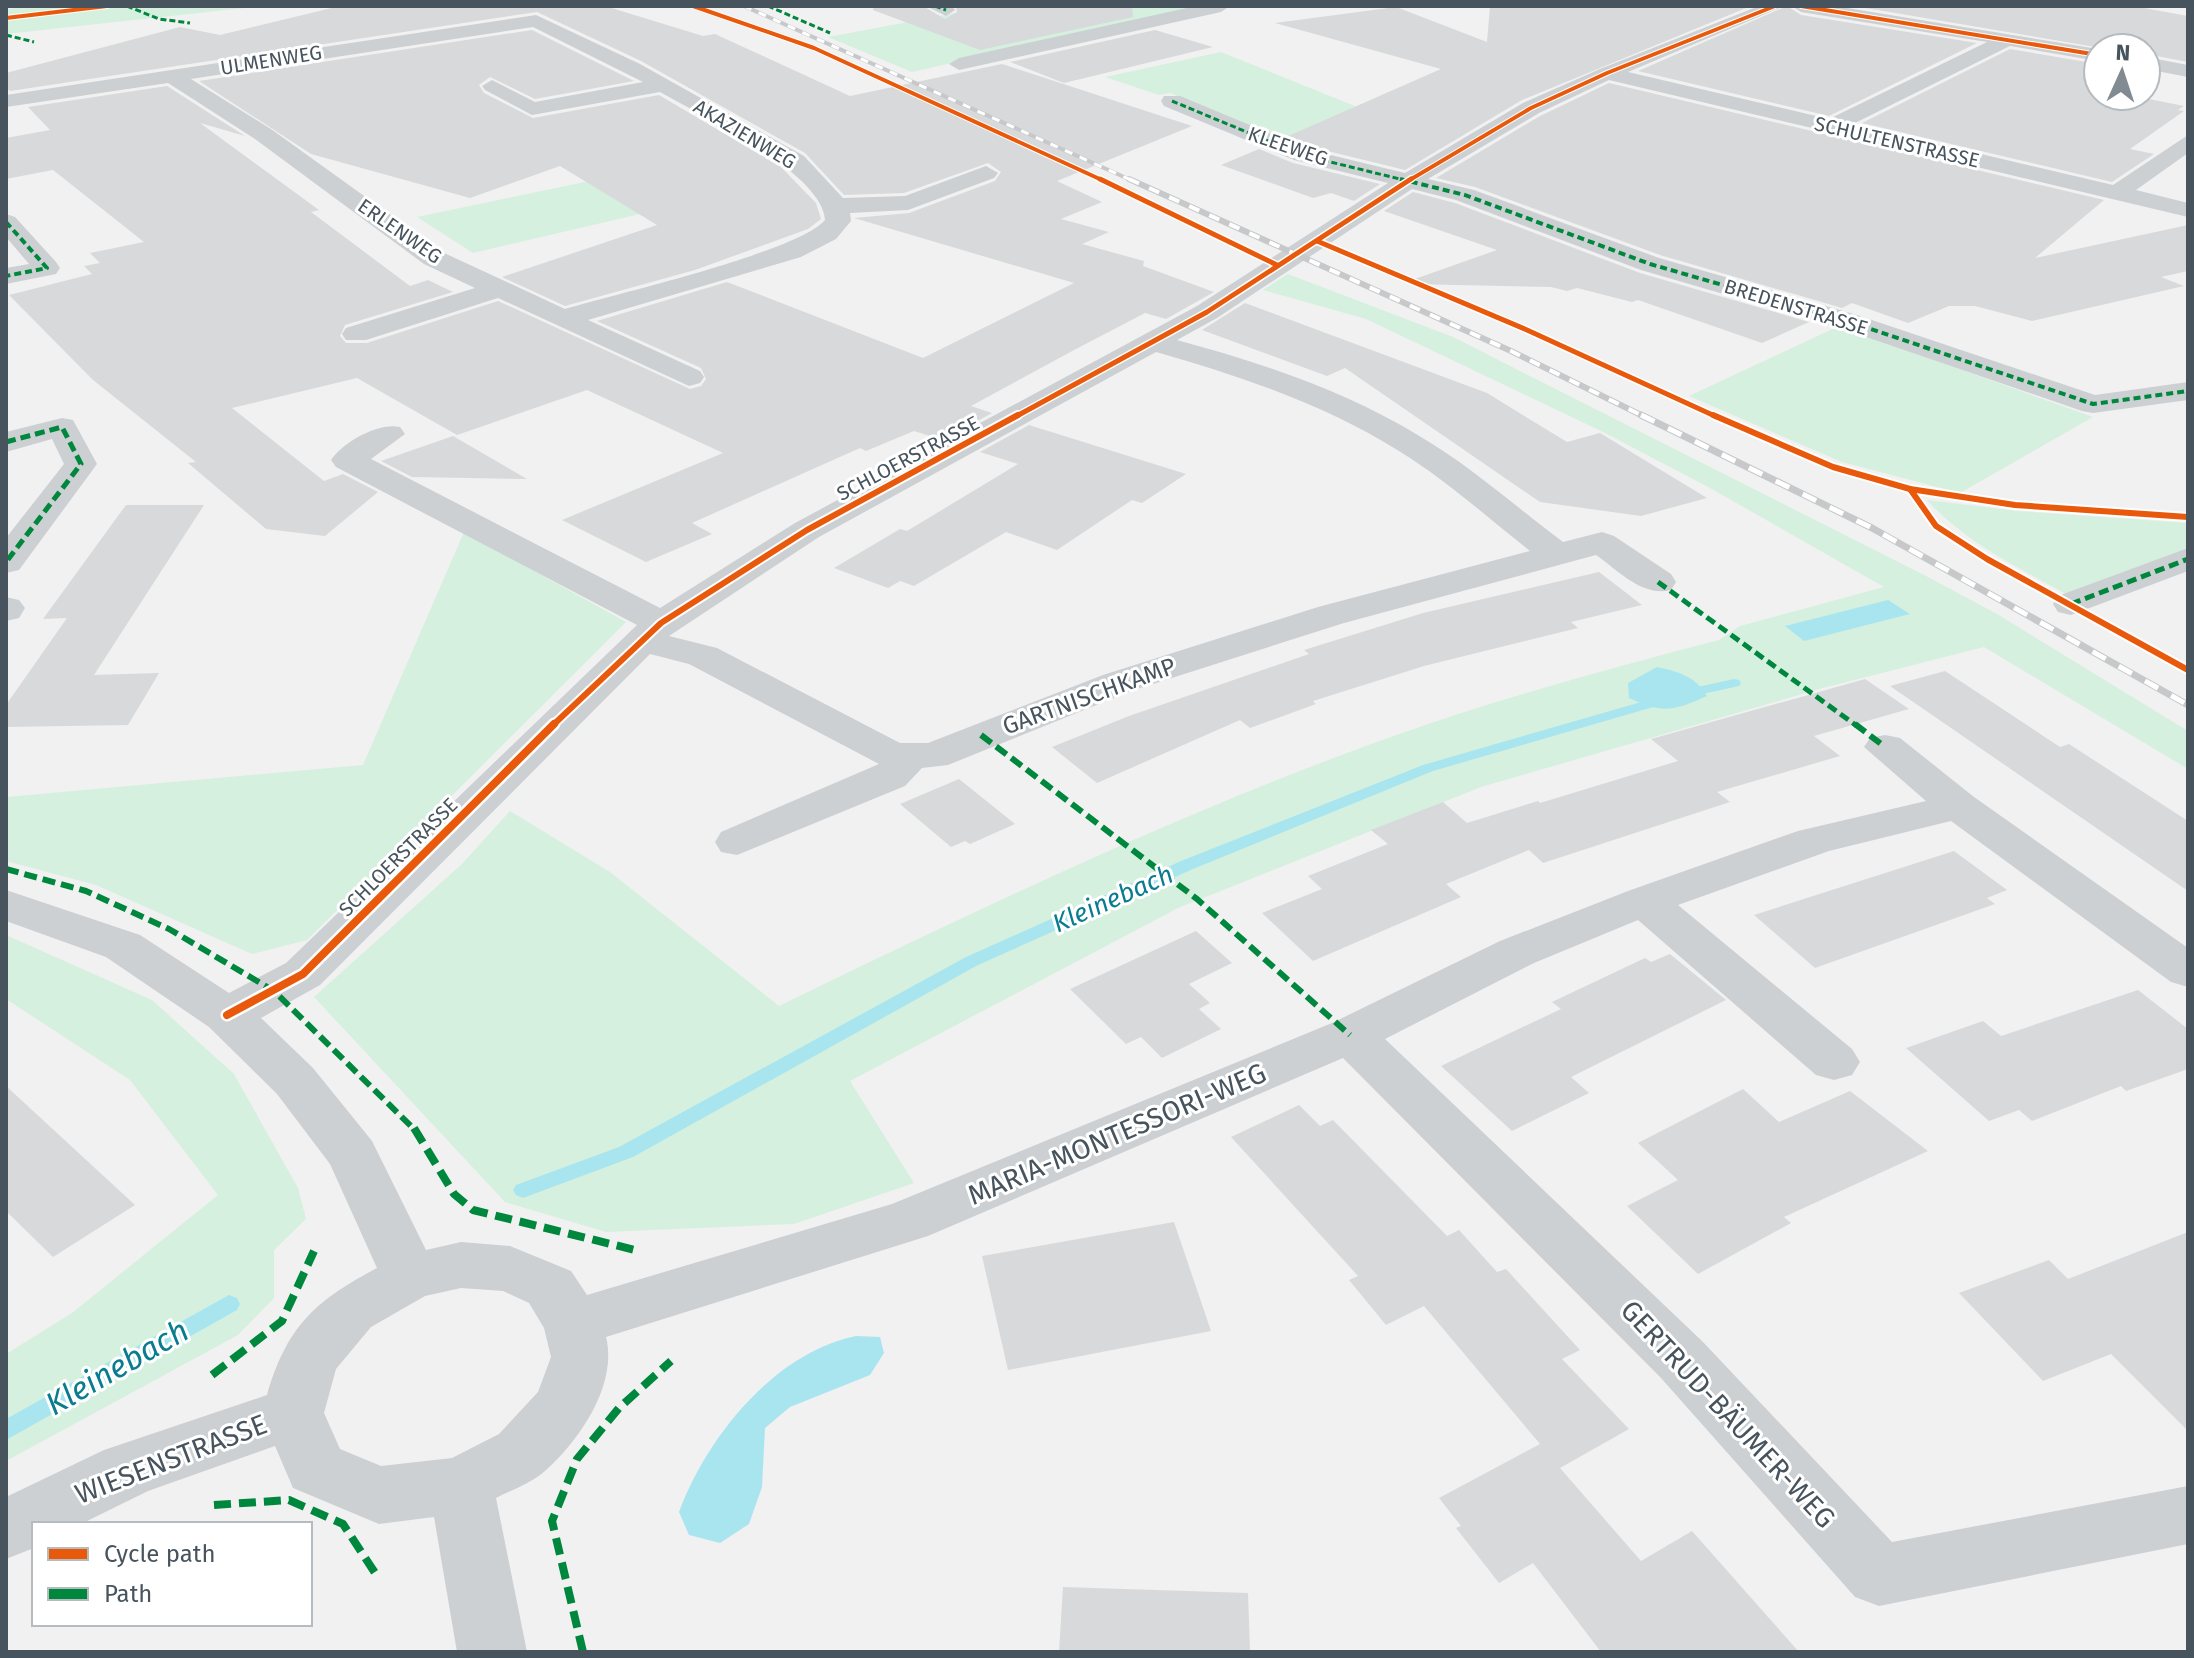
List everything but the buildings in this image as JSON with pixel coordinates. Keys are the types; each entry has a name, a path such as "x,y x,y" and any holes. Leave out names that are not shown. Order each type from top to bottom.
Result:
{"street":[{"path":"959,64 1221,6"},
{"name":"SCHLOERSTRASSE","path":"227,1015 303,974 650,631 807,530 1207,312 1408,181 1531,108 1607,73 1775,6"},
{"path":"1801,6 2082,52"},
{"name":"ULMENWEG","path":"6,101 536,21"},
{"name":"AKAZIENWEG","path":"536,21 663,85 796,161 837,206"},
{"path":"1832,126 2009,39"},
{"path":"2162,66 2188,71"},
{"name":"SCHULTENSTRASSE","path":"1607,73 2188,210"},
{"name":"ERLENWEG","path":"170,75 263,134 433,258 689,377"},
{"path":"492,86 532,109 663,85"},
{"name":"KLEEWEG","path":"1172,101 1302,155 1408,181"},
{"path":"2117,193 2188,142"},
{"path":"560,319 792,251 827,234 838,221 837,206 908,203 986,173"},
{"name":"BREDENSTRASSE","path":"1408,181 1465,195 1650,264 1847,321 2093,404 2188,391"},
{"path":"6,222 47,268 6,276"},
{"path":"356,334 500,289"},
{"path":"1153,342 1253,369 1342,406 1411,444 1555,553"},
{"path":"6,442 62,427 81,464 6,562"},
{"name":"GARTNISCHKAMP","path":"389,434 347,460 650,631 892,755 933,756 1131,678 1331,615 1555,553 1602,543 1658,582"},
{"path":"2071,604 2188,559"},
{"path":"1885,747 1959,806 2188,971"},
{"path":"737,842 890,777 912,755"},
{"name":"MARIA-MONTESSORI-WEG","path":"573,1323 908,1221 1350,1035 1517,952 1644,901 1814,841 1959,806"},
{"path":"1644,901 1834,1062"},
{"path":"6,905 123,946 227,1015 295,1081 353,1155 410,1277"},
{"name":"GERTRUD-BÄUMER-WEG","path":"1350,1035 1682,1360 1879,1575 2188,1515"},
{"path":"461,1265 510,1269 550,1287 573,1323 581,1357 563,1407 521,1453 461,1485 379,1495 316,1468 293,1413 308,1359 350,1310 410,1277 461,1265"},
{"name":"WIESENSTRASSE","path":"6,1529 127,1470 293,1413"},
{"path":"461,1485 492,1652"}],"green space":[{"path":"33,6 262,6 6,34 6,9"},
{"path":"993,6 1205,6 912,72 828,37"},
{"path":"1221,52 1372,113 1284,143 1170,93 1159,95 1105,77"},
{"path":"642,170 696,201 473,253 417,217"},
{"path":"1288,274 1453,337 1997,614 2188,731 2188,769 1984,647 1823,688 1481,787 1178,908 850,1081 914,1183 794,1224 606,1232 505,1202 314,997 462,864 510,811 610,872 779,1006 1080,864 1310,767 1470,710 1719,640 1740,626 1884,587 1710,488 1603,432 1366,319 1263,290"},
{"path":"1839,326 2093,417 1960,493 1842,462 1689,396"},
{"path":"1927,500 2018,511 2188,523 2188,548 2066,594 1975,541"},
{"path":"464,532 626,622 307,940 252,954 96,885 6,861 6,797 363,765"},
{"path":"6,935 152,1000 234,1074 298,1188 306,1219 274,1250 274,1298 238,1335 6,1461 6,1354 72,1313 218,1195 130,1080 6,999"}],"water":[{"path":"1888,600 1910,614 1804,641 1785,626"},
{"path":"1657,667 1686,676 1707,696 1668,709 1651,707 1629,698 1628,683"},
{"path":"856,1336 880,1337 884,1353 870,1375 790,1407 765,1428 762,1487 749,1524 720,1543 689,1535 679,1512 691,1484 707,1455 747,1402 771,1379 798,1360 826,1345"}],"waterway":[{"name":"Kleinebach","path":"1684,694 1734,683"},
{"name":"Kleinebach","path":"523,1190 626,1152 972,961 1187,865 1428,768 1662,700"},
{"name":"Kleinebach","path":"6,1430 229,1304"}],"railway":[{"path":"744,6 1133,181"},
{"path":"1129,179 1511,351 1645,417"},
{"path":"1641,415 1872,528 2188,705"}],"marked path":[{"path":"127,6 159,19 190,23"},
{"path":"768,6 830,33"},
{"path":"935,6 946,10"},
{"path":"6,35 34,42"},
{"path":"1172,101 1302,155 1465,195 1650,264 1847,321 2093,404 2188,391"},
{"path":"6,222 47,268 6,276"},
{"path":"6,442 62,427 81,464 6,562"},
{"path":"2071,604 2188,559"},
{"path":"1658,582 1817,694 1885,747"},
{"path":"981,735 1197,899 1350,1035"},
{"path":"6,869 86,891 169,929 274,991 414,1128 454,1194 473,1210 639,1251"},
{"path":"212,1375 282,1321 314,1251"},
{"path":"583,1652 552,1521 577,1459 619,1408 671,1361"},
{"path":"214,1505 289,1500 343,1524 379,1579"}],"cycle path":[{"path":"6,18 107,6"},
{"path":"693,6 754,25 843,61 1105,181 1277,265"},
{"path":"227,1015 303,974 583,695 661,623 807,530 1207,312 1408,181 1531,108 1607,73 1775,6"},
{"path":"1801,6 2082,52"},
{"path":"1317,241 1527,330 1772,442 1833,467 1910,489 1936,526 1987,559 2188,670"},
{"path":"1910,489 2015,505 2188,517"}]}
